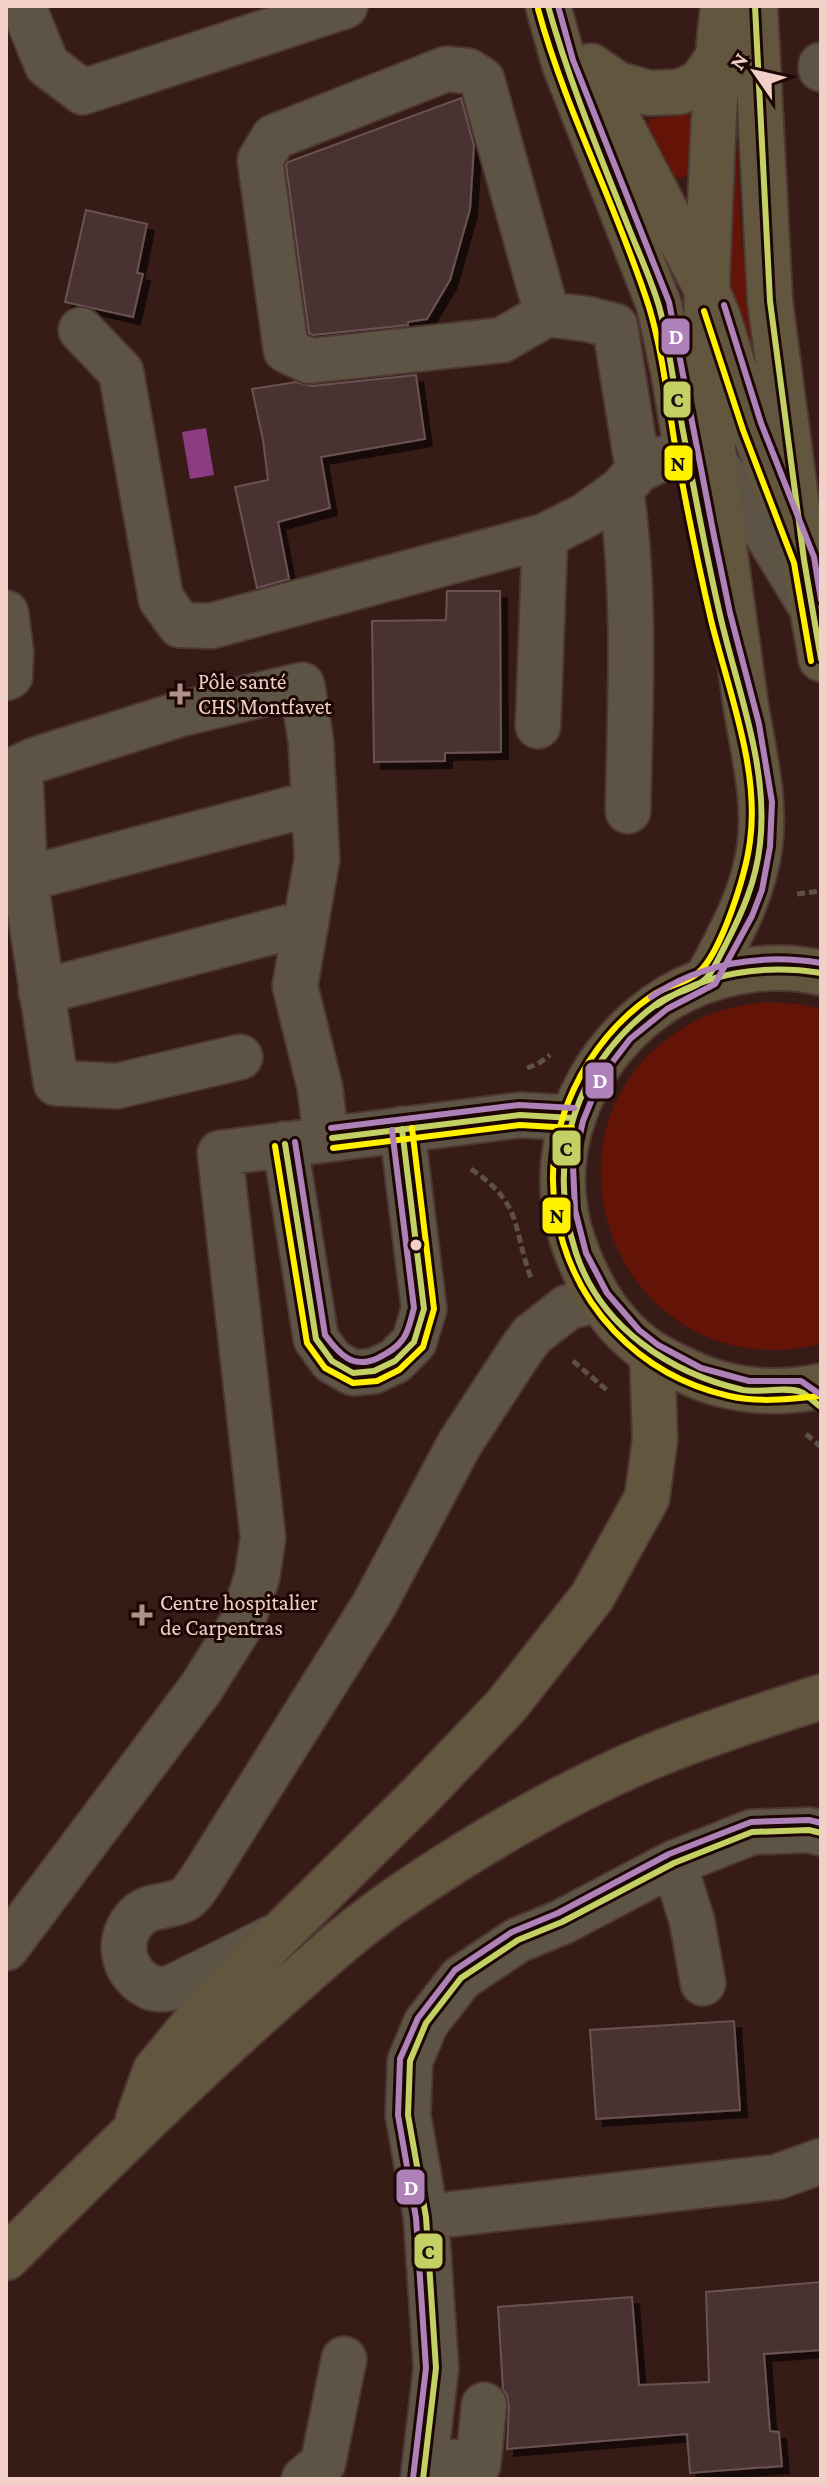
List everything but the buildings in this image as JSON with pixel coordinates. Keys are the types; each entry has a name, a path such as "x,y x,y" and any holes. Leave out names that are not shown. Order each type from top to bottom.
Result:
{"main road":[{"path":"548,6 564,63 659,305 673,370 701,457 762,803 760,845 752,887 743,911 707,979"},
{"path":"560,6 707,290 752,426 804,560"},
{"path":"701,457 707,378 707,290 716,60 723,6"},
{"path":"755,6 770,301 804,560 821,659"},
{"path":"591,66 617,84 649,93 679,92 700,83 716,60"},
{"path":"814,1395 748,1391 697,1377 652,1353 632,1337 599,1299 577,1257 565,1212 563,1165 573,1118 592,1072 623,1032 662,1000 707,979 762,968 821,973"},
{"path":"133,2132 155,2071 192,2026 506,1706 592,1597 647,1498 655,1439 652,1353"},
{"path":"6,2258 239,2032 328,1953 405,1893 579,1789 740,1723 821,1697"}],"street":[{"path":"23,6 47,65 83,92 345,6"},
{"path":"547,314 482,80 468,71 446,69 274,137 260,160 286,350 309,361 502,340 547,314 615,326 630,480 627,533 631,663 628,811"},
{"path":"81,330 121,372 161,599 180,625 211,626 545,536 586,515 659,460 701,457 757,518 814,612"},
{"path":"538,726 545,536"},
{"path":"6,613 11,653 10,676 6,678"},
{"path":"240,1057 117,1086 56,1083 25,879 20,767 180,714 302,685 311,742 317,859 295,986 320,1088 306,1142 316,1339 332,1361 353,1373 374,1371 395,1361 414,1342 424,1309 402,1129"},
{"path":"25,879 314,803"},
{"path":"41,992 305,923"},
{"path":"6,1948 201,1688 242,1623 257,1577 263,1538 220,1153 520,1115 573,1118"},
{"path":"281,1933 171,1988 154,1989 140,1979 127,1964 122,1949 134,1919 150,1907 187,1898 205,1874 374,1605 460,1443 526,1342 568,1307 599,1299"},
{"path":"484,2405 478,2465 425,2469 436,2368 426,2217 408,2115 410,2061 426,2023 461,1978 518,1940 562,1922 674,1863 752,1832 809,1830 821,1833"},
{"path":"674,1863 692,1921 703,1983"},
{"path":"426,2217 777,2177 821,2161"},
{"path":"316,2474 344,2359"}],"shaded area":[{"path":"734,109 742,245 755,356 752,357 728,288"},
{"path":"686,112 694,120 691,173 674,178 647,124 650,119"},
{"path":"206,428 214,475 190,479 182,432"},
{"path":"766,1002 821,1009 821,1344 748,1348 688,1327 641,1287 612,1235 601,1175 611,1115 643,1061 701,1018 725,1009"}],"transit line":[{"name":"C","path":"548,6 575,89 661,314 714,588 756,757 762,815 752,884 711,972 699,984 658,1003 630,1027 607,1053 588,1083 575,1114 567,1147 564,1182 567,1217 587,1280 602,1304 642,1343 665,1359 716,1382 750,1391 795,1390 804,1393 821,1407"},
{"name":"D","path":"558,6 573,60 669,302 714,536 759,724 772,802 770,847 762,890 752,916 715,984 667,1009 630,1039 601,1077 583,1121 573,1166 575,1210 586,1253 607,1293 639,1330 658,1345 701,1368 749,1381 801,1381 821,1395"},
{"name":"C","path":"755,6 770,301 804,560 821,659"},
{"name":"N","path":"538,9 563,85 622,232 654,323 701,575 747,758 752,814 748,855 738,891 724,930 707,963 693,977 658,992 629,1014 588,1062 573,1090 555,1150 553,1182 556,1213 564,1246 577,1277 614,1331 638,1353 696,1386 729,1396 764,1400 821,1396"},
{"name":"D","path":"724,305 761,423 814,557 821,600"},
{"name":"N","path":"704,311 743,430 794,563 811,661"},
{"name":"D","path":"651,997 690,976 733,964 777,959 821,963"},
{"name":"C","path":"657,1005 695,985 736,973 757,970 821,973"},
{"name":"D","path":"331,1128 519,1105 574,1108"},
{"name":"C","path":"332,1138 520,1115 573,1118"},
{"name":"N","path":"333,1148 520,1125 572,1128"},
{"name":"N","path":"275,1146 307,1343 325,1368 353,1383 377,1381 399,1370 423,1347 434,1309 412,1128"},
{"name":"C","path":"285,1144 316,1339 332,1361 353,1373 374,1371 395,1361 414,1342 424,1309 402,1129"},
{"name":"D","path":"295,1142 325,1335 347,1358 361,1362 378,1358 401,1342 414,1308 392,1130"},
{"name":"D","path":"413,2478 426,2368 416,2218 398,2115 400,2059 418,2018 455,1970 512,1932 558,1913 669,1854 751,1822 809,1820 821,1823"},
{"name":"C","path":"423,2479 436,2368 426,2217 408,2115 410,2061 426,2023 461,1978 518,1940 562,1922 674,1863 752,1832 809,1830 821,1833"}],"place":[{"name":"Pôle santé CHS Montfavet","path":"180,694"},
{"name":"Centre hospitalier de Carpentras","path":"142,1615"}]}
